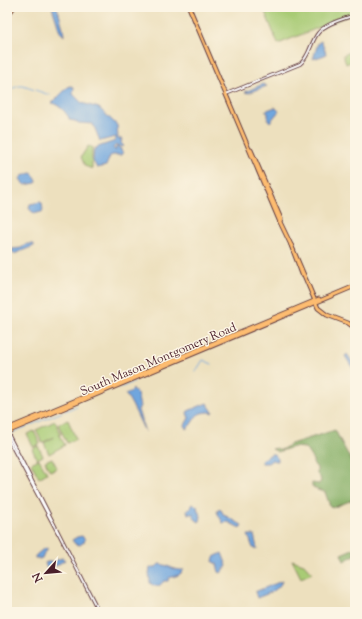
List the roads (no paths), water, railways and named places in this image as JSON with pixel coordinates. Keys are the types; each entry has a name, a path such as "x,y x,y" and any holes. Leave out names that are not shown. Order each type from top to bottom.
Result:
{"main road":[{"path":"7,14 12,7"},
{"path":"189,7 315,301 320,310 325,314 346,323 355,329"},
{"path":"315,301 355,285"},
{"path":"315,301 326,298 355,285"},
{"name":"South Mason Montgomery Road","path":"7,431 315,301"}],"street":[{"path":"226,94 300,64 308,55 315,38 321,30 355,15"},
{"path":"7,431 99,612"},
{"path":"7,437 59,534"}],"water":[{"path":"52,7 57,7 64,36 60,32"},
{"path":"321,41 326,53 325,55 313,59 318,43"},
{"path":"263,84 267,86 248,93 245,92"},
{"path":"68,87 74,87 73,94 82,103 99,108 117,125 118,139 122,139 121,143 124,146 116,145 113,148 116,151 115,149 117,146 123,152 121,155 110,156 106,166 97,168 93,161 94,149 115,141 116,137 100,141 93,124 79,123 69,120 64,111 52,103"},
{"path":"275,107 279,111 270,122 268,120 268,113 265,111"},
{"path":"31,173 37,181 36,183 25,185 20,179 22,176"},
{"path":"42,203 43,211 35,213 30,210 30,204"},
{"path":"27,244 34,244 34,246 14,254 13,253 12,249 21,248"},
{"path":"347,354 355,366 355,372 345,356"},
{"path":"133,389 137,394 140,406 138,410 145,432 133,406 125,394"},
{"path":"207,403 213,412 204,412 197,415 186,429 185,425 189,418 187,413 188,411"},
{"path":"271,454 274,454 278,461 272,460 268,463 262,463 261,461"},
{"path":"193,504 197,506 201,516 199,522 195,519 193,514 188,514 187,510 190,509"},
{"path":"219,509 224,515 242,525 240,528 228,522 223,523 217,512"},
{"path":"248,535 254,535 257,549 253,548"},
{"path":"82,536 85,539 80,545 75,544 72,540 77,537"},
{"path":"47,548 47,551 44,553 42,558 35,558 35,556 42,550"},
{"path":"222,553 227,566 221,573 219,572 217,564 213,562 214,557"},
{"path":"62,558 65,560 51,569 47,569 45,563"},
{"path":"159,564 177,570 184,570 179,575 169,578 168,581 164,581 161,585 154,586 150,583 150,568 156,567"},
{"path":"282,581 275,590 257,598 255,592"}],"waterway":[{"path":"7,86 11,89 23,86 50,95"},
{"path":"196,371 203,360 212,364"},
{"path":"119,388 134,382"},
{"path":"11,433 77,406"}]}
